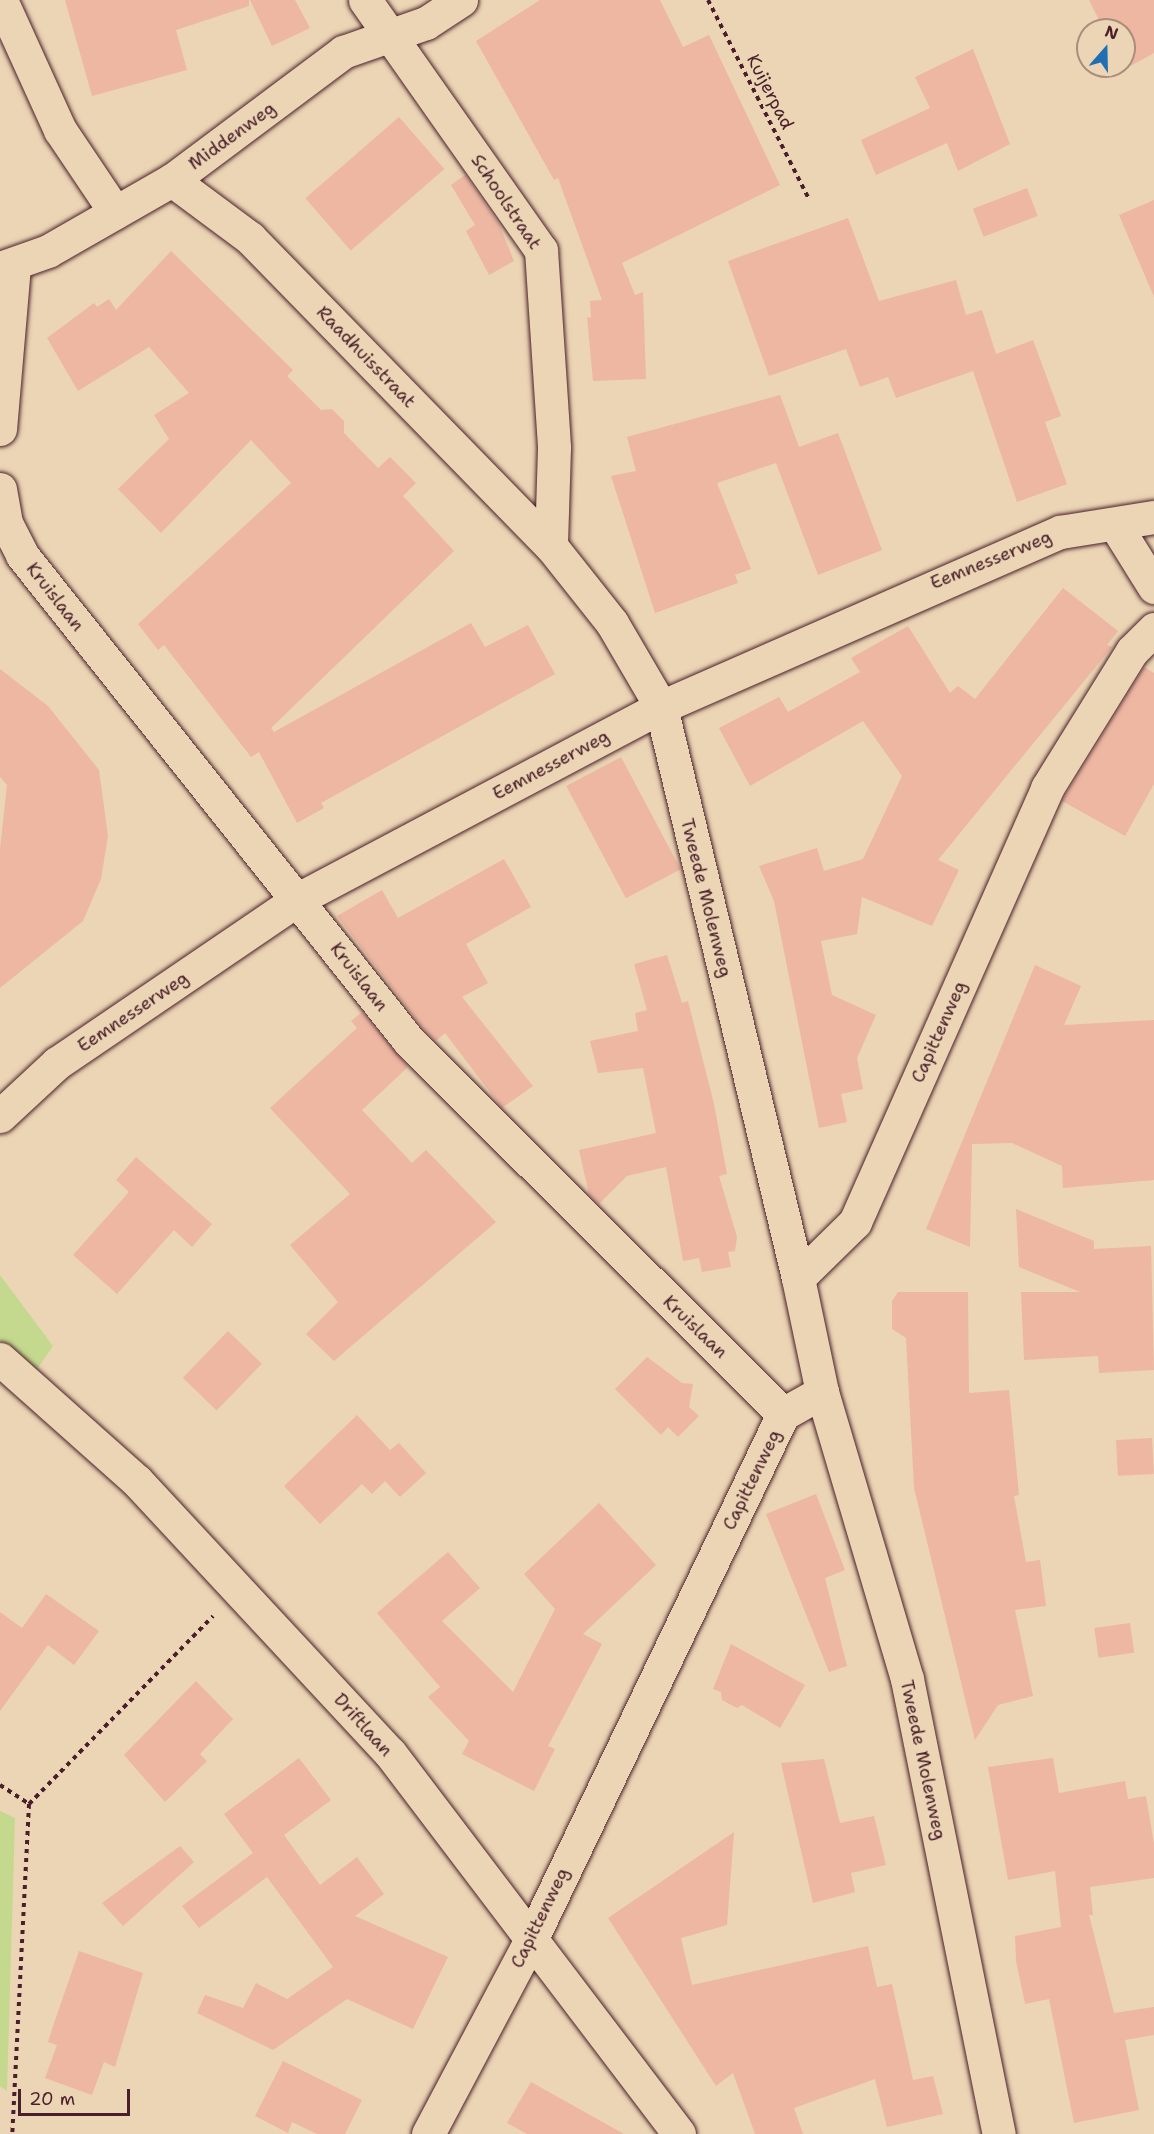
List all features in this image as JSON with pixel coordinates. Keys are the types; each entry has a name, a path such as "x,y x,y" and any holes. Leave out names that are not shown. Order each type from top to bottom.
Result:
{"street":[{"path":"1,0 60,130 115,212"},
{"name":"Schoolstraat","path":"365,0 540,250 554,448 551,546"},
{"name":"Middenweg","path":"7,268 172,180 343,52 389,33 426,23 461,0"},
{"name":"Raadhuisstraat","path":"172,180 250,238 551,546"},
{"path":"0,429 7,268"},
{"name":"Kruislaan","path":"0,489 6,523 22,555 409,1041 783,1414"},
{"name":"Eemnesserweg","path":"0,1116 57,1064 298,899 661,707 1060,532 1116,526 1154,517"},
{"path":"1116,526 1154,587"},
{"name":"Tweede Molenweg","path":"551,546 612,623 661,707 798,1278"},
{"name":"Capittenweg","path":"798,1278 855,1222 1047,788 1132,651 1154,629"},
{"path":"798,1278 822,1392"},
{"name":"Driftlaan","path":"0,1359 137,1481 390,1753 533,1936 679,2134"},
{"name":"Tweede Molenweg","path":"822,1392 907,1679 999,2134"},
{"name":"Capittenweg","path":"428,2134 533,1936 783,1414 822,1392"}],"path":[{"name":"Kuijerpad","path":"708,0 808,197"},
{"path":"12,2134 29,1804 238,1590"},
{"path":"0,1785 29,1804"}],"green space":[{"path":"0,1275 53,1346 35,1372 0,1340"},
{"path":"0,1811 15,1818 7,2091 0,2086"}],"building":[{"path":"65,0 249,0 249,6 176,30 187,70 92,96"},
{"path":"250,0 295,0 310,28 272,46"},
{"path":"540,0 660,0 683,47 709,35 780,185 622,263 635,295 643,292 646,379 593,381 587,317 591,318 590,301 602,300 558,178 554,180 476,41"},
{"path":"1089,0 1154,0 1154,53 1136,63 1136,18 1098,18"},
{"path":"973,49 1010,144 958,171 947,143 876,175 861,140 930,108 915,77"},
{"path":"399,117 444,169 351,250 305,198"},
{"path":"465,175 499,224 514,261 489,275 466,231 475,225 451,185"},
{"path":"1027,188 1038,216 984,237 973,209"},
{"path":"1154,200 1154,297 1119,215"},
{"path":"848,218 879,301 956,280 966,315 982,310 996,354 1033,340 1061,416 1045,422 1067,484 1017,502 973,371 896,398 888,377 860,387 846,349 769,376 728,261"},
{"path":"171,251 293,370 287,376 321,410 332,409 344,421 344,433 378,468 390,457 416,483 403,496 454,551 271,728 274,732 471,623 485,647 528,625 555,674 321,803 324,808 297,823 259,752 251,757 164,645 158,650 138,624 291,483 251,440 161,533 118,489 169,439 154,415 189,393 149,347 78,391 47,338 94,303 97,307 109,299 116,310"},
{"path":"780,395 799,447 838,433 882,550 818,575 776,463 717,483 751,569 735,575 738,583 655,613 611,476 636,471 627,437"},
{"path":"1063,588 1118,631 1107,645 1112,647 938,860 959,870 932,926 862,897 857,934 821,941 832,995 876,1015 857,1058 863,1089 841,1094 847,1122 819,1128 774,901 759,866 817,848 824,871 863,859 902,776 863,721 750,786 719,728 779,697 788,712 860,672 851,658 908,626 950,693 958,686 975,699"},
{"path":"1144,667 1154,673 1154,784 1125,836 1062,801"},
{"path":"0,669 48,706 99,770 108,836 101,879 83,921 0,988 0,849 7,785 0,777"},
{"path":"621,757 681,869 626,898 566,786"},
{"path":"504,859 531,907 466,944 488,983 462,997 533,1086 502,1108 445,1033 436,1041 423,1028 337,916 382,890 398,918"},
{"path":"667,955 682,1003 688,1001 714,1104 727,1174 719,1176 737,1237 735,1251 728,1252 731,1267 702,1272 699,1258 683,1261 666,1167 627,1176 599,1204 589,1194 579,1150 656,1133 643,1068 598,1073 590,1041 638,1031 635,1013 647,1010 634,964"},
{"path":"1035,965 1081,986 1064,1025 1154,1020 1154,1180 1063,1188 1062,1166 1012,1143 972,1144 970,1247 926,1229"},
{"path":"362,1012 408,1067 362,1110 412,1163 426,1150 496,1222 334,1361 306,1334 338,1302 290,1245 350,1194 270,1108 357,1028 351,1021"},
{"path":"136,1157 212,1224 192,1247 174,1230 117,1294 73,1255 129,1192 116,1180"},
{"path":"1016,1209 1094,1241 1094,1249 1151,1246 1154,1370 1099,1373 1098,1356 1024,1360 1021,1292 1080,1292 1019,1267"},
{"path":"898,1292 968,1292 969,1393 1009,1390 1019,1495 1014,1496 1026,1562 1040,1560 1046,1606 1015,1610 1033,1696 998,1705 975,1740 914,1488 906,1338 892,1329 892,1301"},
{"path":"228,1331 262,1364 217,1410 183,1378"},
{"path":"647,1357 682,1383 693,1384 689,1407 699,1416 678,1437 668,1427 661,1435 615,1389"},
{"path":"357,1415 390,1450 399,1443 426,1473 400,1497 385,1481 372,1494 362,1484 320,1524 284,1486"},
{"path":"1152,1438 1154,1474 1118,1476 1116,1440"},
{"path":"816,1494 845,1570 825,1578 847,1666 829,1672 766,1514"},
{"path":"599,1503 656,1565 583,1634 602,1644 548,1746 555,1749 534,1791 462,1754 469,1741 428,1697 440,1687 377,1613 448,1552 480,1588 442,1621 513,1692 555,1609 524,1574"},
{"path":"46,1594 99,1631 74,1665 48,1645 0,1711 0,1612 22,1628"},
{"path":"1130,1623 1134,1653 1099,1658 1094,1628"},
{"path":"731,1644 805,1685 780,1728 742,1705 737,1708 722,1700 721,1692 713,1689"},
{"path":"196,1681 233,1719 200,1754 207,1761 165,1802 124,1755"},
{"path":"299,1758 331,1800 284,1835 320,1885 357,1857 384,1894 355,1916 448,1957 413,2029 347,1999 273,2050 197,2013 205,1995 243,2008 256,1983 287,1999 333,1967 267,1877 199,1928 182,1906 253,1853 224,1814"},
{"path":"1053,1758 1059,1793 1125,1781 1128,1799 1146,1796 1154,1844 1154,1878 1090,1887 1093,1915 1089,1915 1114,2013 1154,2007 1154,2035 1125,2040 1139,2110 1074,2123 1049,1999 1025,2004 1016,1961 1015,1936 1061,1927 1055,1871 1008,1880 988,1767"},
{"path":"824,1759 840,1823 874,1816 886,1865 851,1873 855,1892 813,1903 781,1763"},
{"path":"734,1832 727,1925 681,1938 692,1985 868,1946 877,1987 892,1984 913,2080 933,2076 943,2114 887,2127 875,2079 794,2108 803,2134 755,2134 733,2073 716,2086 608,1918"},
{"path":"180,1846 194,1862 123,1926 102,1903"},
{"path":"79,1951 143,1973 115,2067 104,2062 92,2095 45,2078 57,2045 48,2042"},
{"path":"283,2061 362,2100 345,2134 317,2134 292,2122 288,2133 255,2116"},
{"path":"531,2082 624,2134 527,2134 507,2123"}]}
